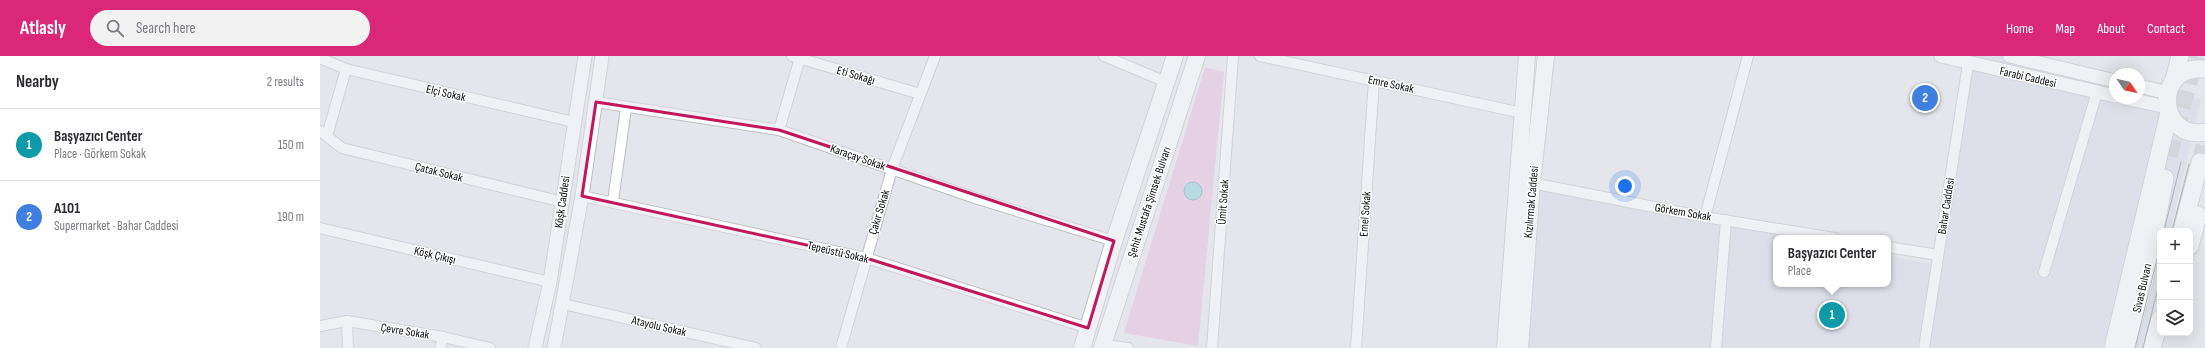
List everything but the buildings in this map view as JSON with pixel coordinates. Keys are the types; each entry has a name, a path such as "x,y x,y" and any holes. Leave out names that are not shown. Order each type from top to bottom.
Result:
{"highway":[{"path":"2113,348 2169,98 2180,56"},
{"path":"2205,69 2191,69 2179,75 2169,98 2183,128 2196,132 2205,132"},
{"name":"Sivas Bulvarı","path":"2127,348 2145,278 2169,156"},
{"path":"2183,228 2200,162"},
{"path":"2193,234 2205,187"},
{"name":"Sivas Bulvarı","path":"2152,348 2157,330"},
{"path":"2164,348 2167,336"}],"main road":[{"name":"Şehit Mustafa Şimsek Bulvarı","path":"1082,348 1114,241 1175,56"},
{"name":"Şehit Mustafa Şimsek Bulvarı","path":"1102,347 1197,56"},
{"name":"Kızılırmak Caddesi","path":"1505,348 1527,56"},
{"name":"Kızılırmak Caddesi","path":"1520,348 1532,184 1546,56"}],"street":[{"name":"Köşk Caddesi","path":"535,348 550,282 585,56"},
{"name":"Köşk Caddesi","path":"554,348 582,196 602,56"},
{"name":"Çakır Sokak","path":"841,348 892,169 935,56"},
{"path":"1104,56 1166,82"},
{"name":"Ümit Sokak","path":"1212,348 1233,56"},
{"name":"Emre Sokak","path":"1260,56 1522,113"},
{"path":"1705,217 1748,56"},
{"name":"Farabi Caddesi","path":"1941,56 1968,64 2109,95"},
{"name":"Eti Sokağı","path":"796,57 920,94"},
{"path":"780,130 796,57"},
{"name":"Farabi Caddesi","path":"2017,57 2109,80"},
{"name":"Elçi Sokak","path":"320,58 346,69 574,122"},
{"name":"Bahar Caddesi","path":"1924,348 1968,64"},
{"path":"323,134 346,69"},
{"name":"Emel Sokak","path":"1356,348 1374,80"},
{"path":"2145,88 2169,98"},
{"path":"2044,272 2096,92"},
{"path":"2145,98 2169,98"},
{"name":"Karaçay Sokak","path":"596,102 626,108 780,130 975,198 1114,241"},
{"path":"613,201 626,108"},
{"name":"Çatak Sokak","path":"323,134 342,148 563,202"},
{"name":"Görkem Sokak","path":"1532,184 1705,217 1816,235"},
{"name":"Tepeüstü Sokak","path":"582,196 613,201 866,258 1088,328"},
{"path":"1716,348 1726,220"},
{"name":"Köşk Çıkışı","path":"320,228 550,282"},
{"path":"1891,247 1938,255"},
{"name":"Atayolu Sokak","path":"562,304 756,348"},
{"path":"347,321 348,348"},
{"name":"Çevre Sokak","path":"320,326 347,321 443,337 490,348"},
{"path":"440,348 443,337"},
{"path":"1102,347 1128,348"}],"highlighted area":[{"path":"596,102 779,130 1114,241 1088,328 866,258 582,196"}],"shaded area":[{"path":"1970,56 2020,56 2109,78 2109,104 2145,104 2145,85 2201,99 2171,228 2157,228 2157,289 2143,348 1511,348 1523,179 1791,235 1773,235 1773,287 1891,287 1891,256 1933,265"},
{"path":"1205,67 1224,72 1198,346 1124,333"}],"water":[{"path":"1193,182 1199,185 1202,191 1199,197 1193,200 1187,197 1184,191 1187,185"}],"tunnel":[{"path":"2169,156 2196,56"},
{"path":"2200,162 2205,141"}],"tram line":[{"path":"2165,228 2181,162"},
{"path":"2173,228 2189,164"},
{"path":"2135,348 2157,259"},
{"path":"2143,348 2157,292"}],"place":[{"name":"A101","path":"1925,98"},
{"name":"Başyazıcı Center","path":"1832,315"}]}
